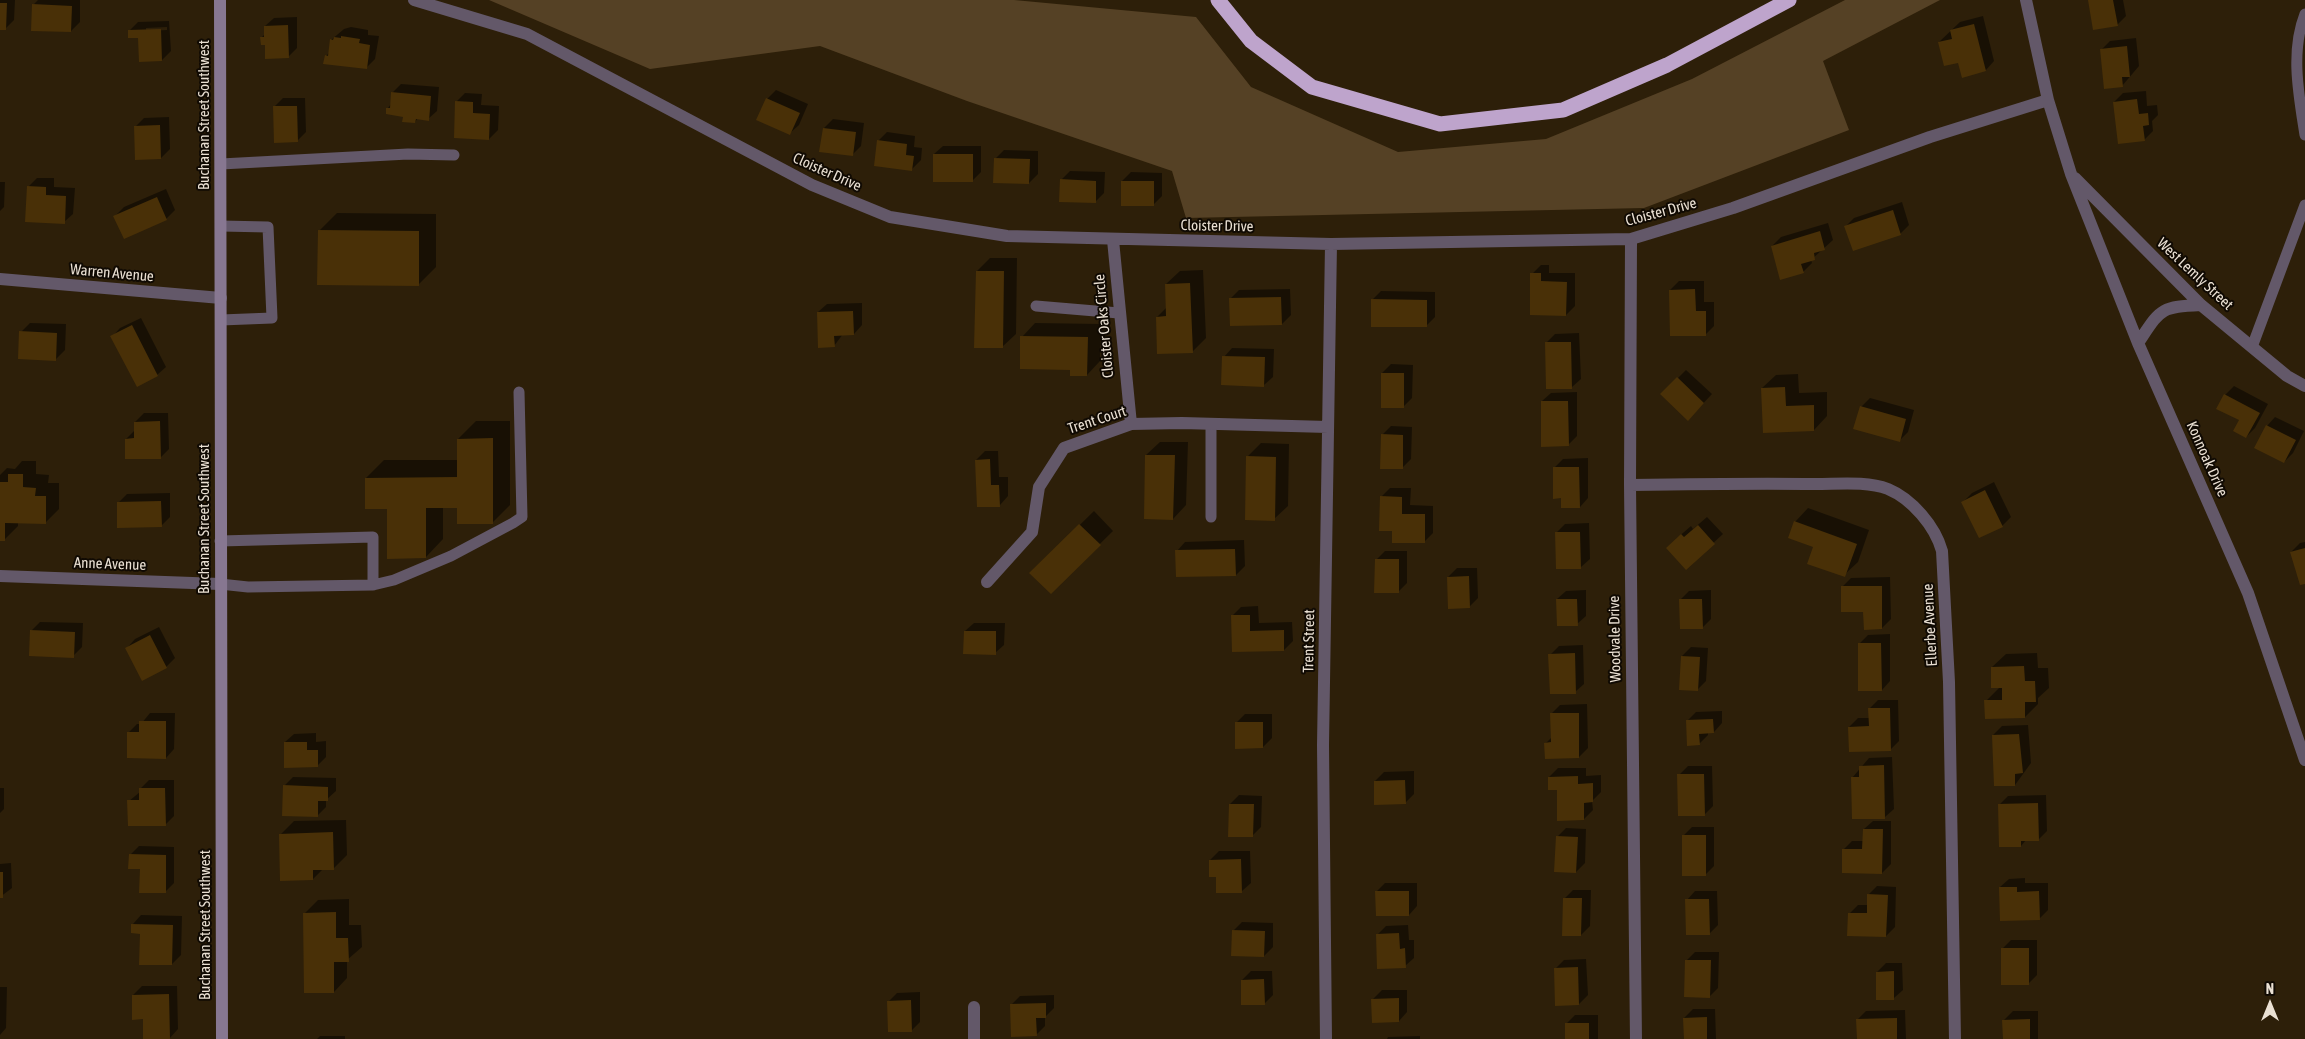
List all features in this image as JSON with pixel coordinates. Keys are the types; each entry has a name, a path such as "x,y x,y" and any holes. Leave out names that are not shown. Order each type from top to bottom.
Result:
{"highway":[{"path":"1218,0 1251,41 1312,87 1440,124 1563,110 1667,65 1789,0"}],"street":[{"name":"Buchanan Street Southwest","path":"220,0 222,1039"},
{"name":"Cloister Drive","path":"414,0 527,34 812,185 890,217 1007,236 1331,244 1631,239 1733,208 1930,137 2048,100"},
{"name":"Konnoak Drive","path":"2026,0 2048,100 2071,174 2138,343 2248,593 2305,760"},
{"name":"West Lemly Street","path":"2071,174 2201,304 2287,376 2305,386"},
{"name":"Woodvale Drive","path":"1631,239 1630,485 1636,1039"},
{"name":"Cloister Oaks Circle","path":"1113,240 1128,409 1131,424"},
{"name":"Trent Street","path":"1326,1039 1323,745 1331,244"},
{"name":"Warren Avenue","path":"0,279 221,298"},
{"path":"2138,343 2159,313 2176,306 2201,304"},
{"name":"Trent Court","path":"987,582 1032,532 1039,487 1064,448 1131,424 1328,427"},
{"name":"Ellerbe Avenue","path":"1630,485 1828,484 1882,487 1904,499 1924,518 1935,534 1942,551 1949,682 1954,858 1955,1039"},
{"name":"Anne Avenue","path":"0,576 220,584"},
{"path":"974,1007 974,1039"}],"lane":[{"path":"2305,14 2299,30 2297,61 2305,131"},
{"path":"221,164 408,154 454,155"},
{"path":"2252,347 2305,205"},
{"path":"221,226 268,227 272,318 221,320"},
{"path":"1036,306 1119,313"},
{"path":"220,584 248,587 373,585 394,580 451,556 522,518 519,392"},
{"path":"1211,424 1211,517"},
{"path":"220,541 373,537 373,585"}],"shaded area":[{"path":"489,0 1014,0 1196,17 1251,87 1398,152 1546,139 1692,79 1845,0 1940,0 1823,61 1849,130 1644,208 1186,218 1172,171 967,101 820,46 650,69"}],"building":[{"path":"2088,0 2113,0 2118,26 2093,30"},
{"path":"0,3 7,3 6,30 0,30"},
{"path":"32,4 72,6 71,32 31,31"},
{"path":"1974,24 1986,71 1962,78 1958,63 1944,66 1938,42 1952,39 1950,30"},
{"path":"288,25 289,58 265,59 265,45 261,45 260,37 264,37 264,26"},
{"path":"161,29 162,61 139,62 138,38 128,38 128,30"},
{"path":"341,36 360,39 359,43 370,45 367,69 323,64 325,55 328,56 330,39 333,40 334,37 341,38"},
{"path":"2127,46 2130,77 2122,77 2123,87 2104,89 2100,49"},
{"path":"391,92 431,96 429,121 416,119 415,123 402,122 403,117 386,114 386,108 390,108"},
{"path":"766,98 800,113 790,135 756,120"},
{"path":"2137,99 2139,114 2148,113 2149,125 2143,126 2145,141 2118,144 2113,102"},
{"path":"455,101 473,102 473,113 490,114 489,140 454,138"},
{"path":"273,106 297,106 298,142 274,143"},
{"path":"160,125 161,159 135,160 134,126"},
{"path":"823,128 856,132 853,156 819,152"},
{"path":"877,140 907,144 906,155 914,156 912,171 874,166"},
{"path":"933,154 973,154 973,182 933,182"},
{"path":"994,158 1030,159 1029,184 993,183"},
{"path":"1060,179 1096,181 1096,203 1059,202"},
{"path":"1121,181 1154,181 1154,206 1121,206"},
{"path":"27,186 46,187 46,195 66,196 65,224 25,222"},
{"path":"157,197 167,220 124,239 113,216"},
{"path":"1893,210 1901,235 1853,251 1844,226"},
{"path":"318,230 419,231 419,286 317,285"},
{"path":"1820,231 1825,250 1814,253 1815,260 1801,264 1804,273 1780,280 1771,246"},
{"path":"976,271 1004,271 1003,348 974,348"},
{"path":"1530,273 1541,273 1541,281 1567,282 1566,316 1530,315"},
{"path":"1190,283 1193,353 1157,354 1156,317 1166,316 1165,284"},
{"path":"1695,289 1696,311 1706,311 1706,336 1670,336 1669,290"},
{"path":"1281,297 1282,325 1230,326 1229,298"},
{"path":"1371,299 1427,300 1427,327 1371,327"},
{"path":"853,311 854,335 834,336 835,347 818,348 817,312"},
{"path":"132,325 158,376 137,387 110,336"},
{"path":"19,331 57,333 56,361 18,359"},
{"path":"1020,336 1088,337 1087,376 1070,376 1070,370 1020,369"},
{"path":"1545,342 1571,342 1572,389 1546,389"},
{"path":"1222,356 1265,357 1264,387 1221,385"},
{"path":"1381,373 1404,373 1404,408 1381,408"},
{"path":"1677,377 1704,403 1688,421 1660,394"},
{"path":"1785,387 1786,406 1814,405 1814,431 1763,433 1761,388"},
{"path":"2224,394 2260,413 2246,438 2233,431 2239,420 2216,409"},
{"path":"1541,401 1568,401 1569,446 1541,447"},
{"path":"1860,406 1906,419 1900,442 1853,429"},
{"path":"160,421 161,459 125,459 125,439 134,438 134,422"},
{"path":"2266,425 2296,440 2284,463 2254,448"},
{"path":"1381,434 1403,435 1403,469 1380,469"},
{"path":"493,438 493,524 457,524 457,508 426,508 426,558 387,559 387,509 365,509 365,478 457,477 457,439"},
{"path":"1145,455 1175,455 1173,520 1144,519"},
{"path":"1246,456 1276,457 1275,521 1245,520"},
{"path":"990,459 991,485 999,485 1000,507 977,507 975,460"},
{"path":"1553,467 1579,467 1580,508 1561,508 1561,498 1553,499"},
{"path":"8,474 23,474 23,487 36,488 35,496 46,496 46,524 5,523 5,541 0,541 0,482 8,482"},
{"path":"1985,490 2003,527 1979,538 1961,502"},
{"path":"1380,496 1402,497 1402,514 1425,514 1425,543 1392,543 1392,531 1379,531"},
{"path":"161,501 162,527 117,528 117,502"},
{"path":"1794,521 1857,544 1845,577 1807,564 1813,547 1788,538"},
{"path":"1079,524 1101,545 1051,594 1029,573"},
{"path":"1698,525 1715,544 1686,570 1666,548 1681,534 1684,537"},
{"path":"1555,532 1580,532 1581,569 1556,569"},
{"path":"2305,548 2305,584 2300,585 2290,552"},
{"path":"1235,549 1236,576 1176,577 1175,550"},
{"path":"1375,559 1399,559 1399,593 1374,593"},
{"path":"1469,576 1470,608 1448,609 1447,577"},
{"path":"1841,586 1882,586 1882,629 1864,630 1863,612 1841,612"},
{"path":"1556,599 1577,599 1578,626 1557,626"},
{"path":"1679,599 1702,599 1703,629 1680,629"},
{"path":"1231,615 1250,615 1250,631 1284,630 1284,651 1232,652"},
{"path":"30,630 75,632 74,658 29,656"},
{"path":"964,631 996,631 996,655 963,654"},
{"path":"150,635 167,668 142,681 125,648"},
{"path":"1858,643 1881,643 1882,691 1858,691"},
{"path":"1575,653 1576,694 1550,694 1548,654"},
{"path":"1681,656 1700,657 1698,691 1679,690"},
{"path":"2024,666 2025,681 2035,681 2036,702 2025,702 2025,718 1985,719 1984,700 2002,700 2002,688 1991,688 1991,667"},
{"path":"1868,708 1890,708 1891,751 1849,752 1848,727 1869,726"},
{"path":"1550,713 1579,713 1579,758 1545,759 1544,743 1551,742"},
{"path":"1713,719 1714,733 1699,734 1700,745 1687,746 1686,720"},
{"path":"139,721 166,721 166,759 127,758 127,732 139,732"},
{"path":"1235,722 1263,722 1263,748 1235,749"},
{"path":"2019,734 2023,773 2015,774 2015,786 1994,786 1992,735"},
{"path":"284,742 307,742 307,750 318,750 318,767 284,768"},
{"path":"1884,765 1885,819 1852,819 1851,777 1859,777 1859,766"},
{"path":"1677,774 1704,774 1705,816 1678,816"},
{"path":"1578,776 1578,784 1593,783 1593,802 1584,803 1584,820 1557,821 1557,790 1548,790 1548,777"},
{"path":"1405,780 1406,804 1374,805 1374,781"},
{"path":"283,785 328,787 328,801 318,801 318,817 282,816"},
{"path":"139,788 165,788 166,826 128,826 127,800 139,800"},
{"path":"2038,803 2039,841 2021,841 2021,847 1999,847 1998,804"},
{"path":"1229,804 1254,804 1253,837 1228,837"},
{"path":"1863,829 1883,829 1882,874 1842,873 1842,849 1862,849"},
{"path":"333,832 334,870 313,870 313,880 280,881 279,834"},
{"path":"1682,835 1706,835 1706,876 1682,876"},
{"path":"1556,836 1578,837 1576,873 1554,872"},
{"path":"129,854 166,855 166,893 139,893 140,869 128,869"},
{"path":"1241,859 1242,893 1216,893 1216,877 1209,877 1209,860"},
{"path":"0,872 3,872 3,898 0,898"},
{"path":"1999,887 2017,887 2017,892 2039,891 2040,920 2000,921"},
{"path":"1375,891 1409,891 1409,916 1376,916"},
{"path":"1867,894 1888,895 1886,937 1847,936 1848,913 1867,913"},
{"path":"1563,898 1582,898 1581,936 1562,936"},
{"path":"1685,899 1709,899 1710,935 1686,935"},
{"path":"336,912 336,938 348,938 349,962 334,962 334,993 304,993 303,913"},
{"path":"131,924 173,925 172,965 139,965 140,934 131,933"},
{"path":"1232,930 1265,931 1264,957 1231,956"},
{"path":"1399,933 1400,949 1405,948 1406,968 1377,969 1376,934"},
{"path":"2001,948 2029,948 2029,985 2001,985"},
{"path":"1685,960 1711,960 1710,998 1684,997"},
{"path":"1578,967 1579,1005 1555,1006 1554,968"},
{"path":"1894,971 1894,1000 1876,1000 1876,972"},
{"path":"1264,979 1265,1005 1241,1005 1241,980"},
{"path":"169,994 170,1039 143,1039 143,1019 132,1020 132,995"},
{"path":"1399,998 1399,1022 1372,1023 1371,999"},
{"path":"911,1000 912,1032 888,1032 887,1001"},
{"path":"1046,1003 1046,1018 1036,1018 1037,1036 1011,1037 1010,1004"},
{"path":"1707,1017 1707,1039 1684,1039 1683,1018"},
{"path":"1897,1018 1897,1039 1857,1039 1856,1019"},
{"path":"2030,1019 2030,1039 2003,1039 2002,1020"},
{"path":"1565,1023 1589,1023 1589,1039 1565,1039"}]}
